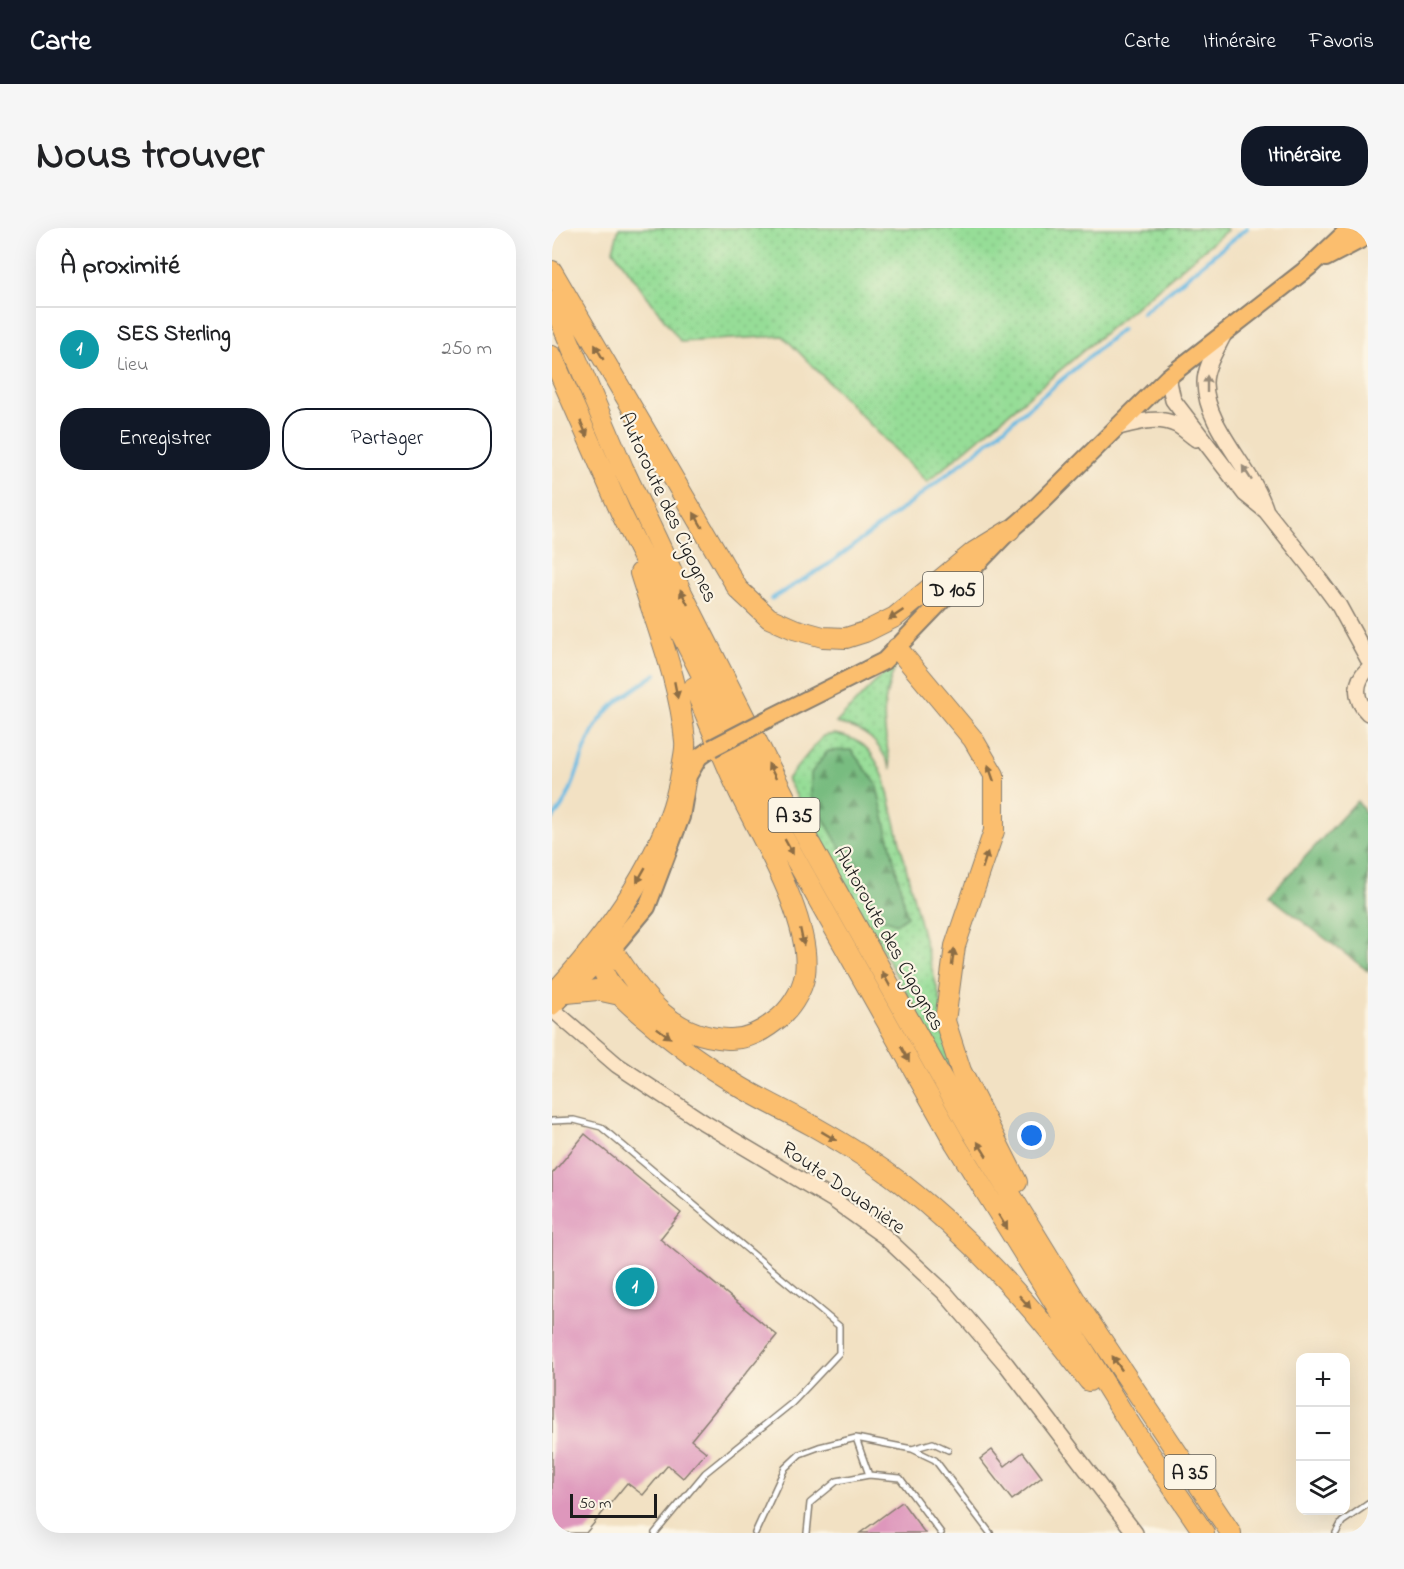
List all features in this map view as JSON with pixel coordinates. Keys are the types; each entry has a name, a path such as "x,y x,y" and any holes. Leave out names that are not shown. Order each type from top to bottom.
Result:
{"highway":[{"path":"552,271 738,589 770,618 794,629 823,637 846,638 865,632 895,617 974,552 1010,530"},
{"name":"Autoroute des Cigognes","path":"552,301 623,468 672,572 795,817 970,1130 1079,1306 1231,1533"},
{"name":"Autoroute des Cigognes","path":"552,356 621,513 778,828 955,1143 1133,1429 1204,1533"},
{"path":"621,513 732,777 783,882 800,930 804,947 805,973 801,988 789,1008 778,1019 754,1035 734,1039 697,1034 672,1022 658,1010 607,953 602,967 607,979 620,995 657,1028 705,1064 737,1085 812,1125 862,1156 940,1216 1013,1288 1051,1330 1109,1407 1133,1429"},
{"path":"557,995 622,908 660,840 678,794 685,743 675,682 621,513"},
{"path":"890,654 906,656 973,739 994,775 994,831 954,946 945,1021 961,1071 1000,1150 1072,1274 1079,1306"},
{"path":"557,995 597,990 620,995"}],"main road":[{"name":"D 105","path":"890,654 1010,530 1168,377 1309,267 1350,228"},
{"name":"D 105","path":"1309,267 1368,236"},
{"path":"1225,332 1213,357 1205,382 1209,404 1224,437 1260,494 1266,511"},
{"path":"1168,377 1173,400 1245,494 1266,511 1339,606 1368,659"},
{"path":"1115,428 1148,420 1162,420 1176,425 1208,448"},
{"path":"552,1008 557,995 607,953 647,907 681,817 688,776 699,757 890,654"},
{"path":"1368,669 1359,679 1357,688 1360,704 1368,713"},
{"name":"Route Douanière","path":"552,1008 617,1065 643,1083 703,1122 832,1199 884,1236 945,1293 1006,1364 1135,1533"}],"lane":[{"path":"552,1121 574,1120 601,1126 839,1326 839,1353 792,1404 705,1473 655,1533"},
{"path":"856,1438 869,1475"},
{"path":"755,1533 785,1468 800,1454 856,1438 912,1449 935,1460 990,1533"},
{"path":"912,1449 933,1443 948,1450"},
{"path":"807,1533 810,1503 837,1481 869,1475 900,1478 941,1533"},
{"path":"1336,1533 1341,1522 1368,1504"}],"green space":[{"path":"619,228 1226,228 1227,230 927,482 783,336 681,342 613,250"},
{"path":"901,655 889,685 884,711 891,769 881,751 870,738 856,729 836,723"},
{"path":"834,734 853,739 867,748 877,762 885,780 940,998 980,1126 787,779 823,736"},
{"path":"851,750 876,783 907,916 896,924 879,917 811,796 811,773 828,751"},
{"path":"1357,801 1368,816 1368,971 1269,896"}],"building":[{"path":"585,1134 681,1213 660,1239 777,1335 691,1440 706,1452 683,1478 668,1465 643,1495 627,1483 586,1533 552,1533 552,1174"},
{"path":"992,1450 1005,1466 1023,1452 1042,1477 1012,1500 980,1459"},
{"path":"902,1502 925,1533 860,1533"}],"waterway":[{"path":"1142,313 1247,228"},
{"path":"771,599 829,564 914,500 977,451 1122,329"},
{"path":"552,819 567,798 596,726 608,710 656,674"}],"place":[{"name":"SES Sterling","path":"635,1287"}]}
